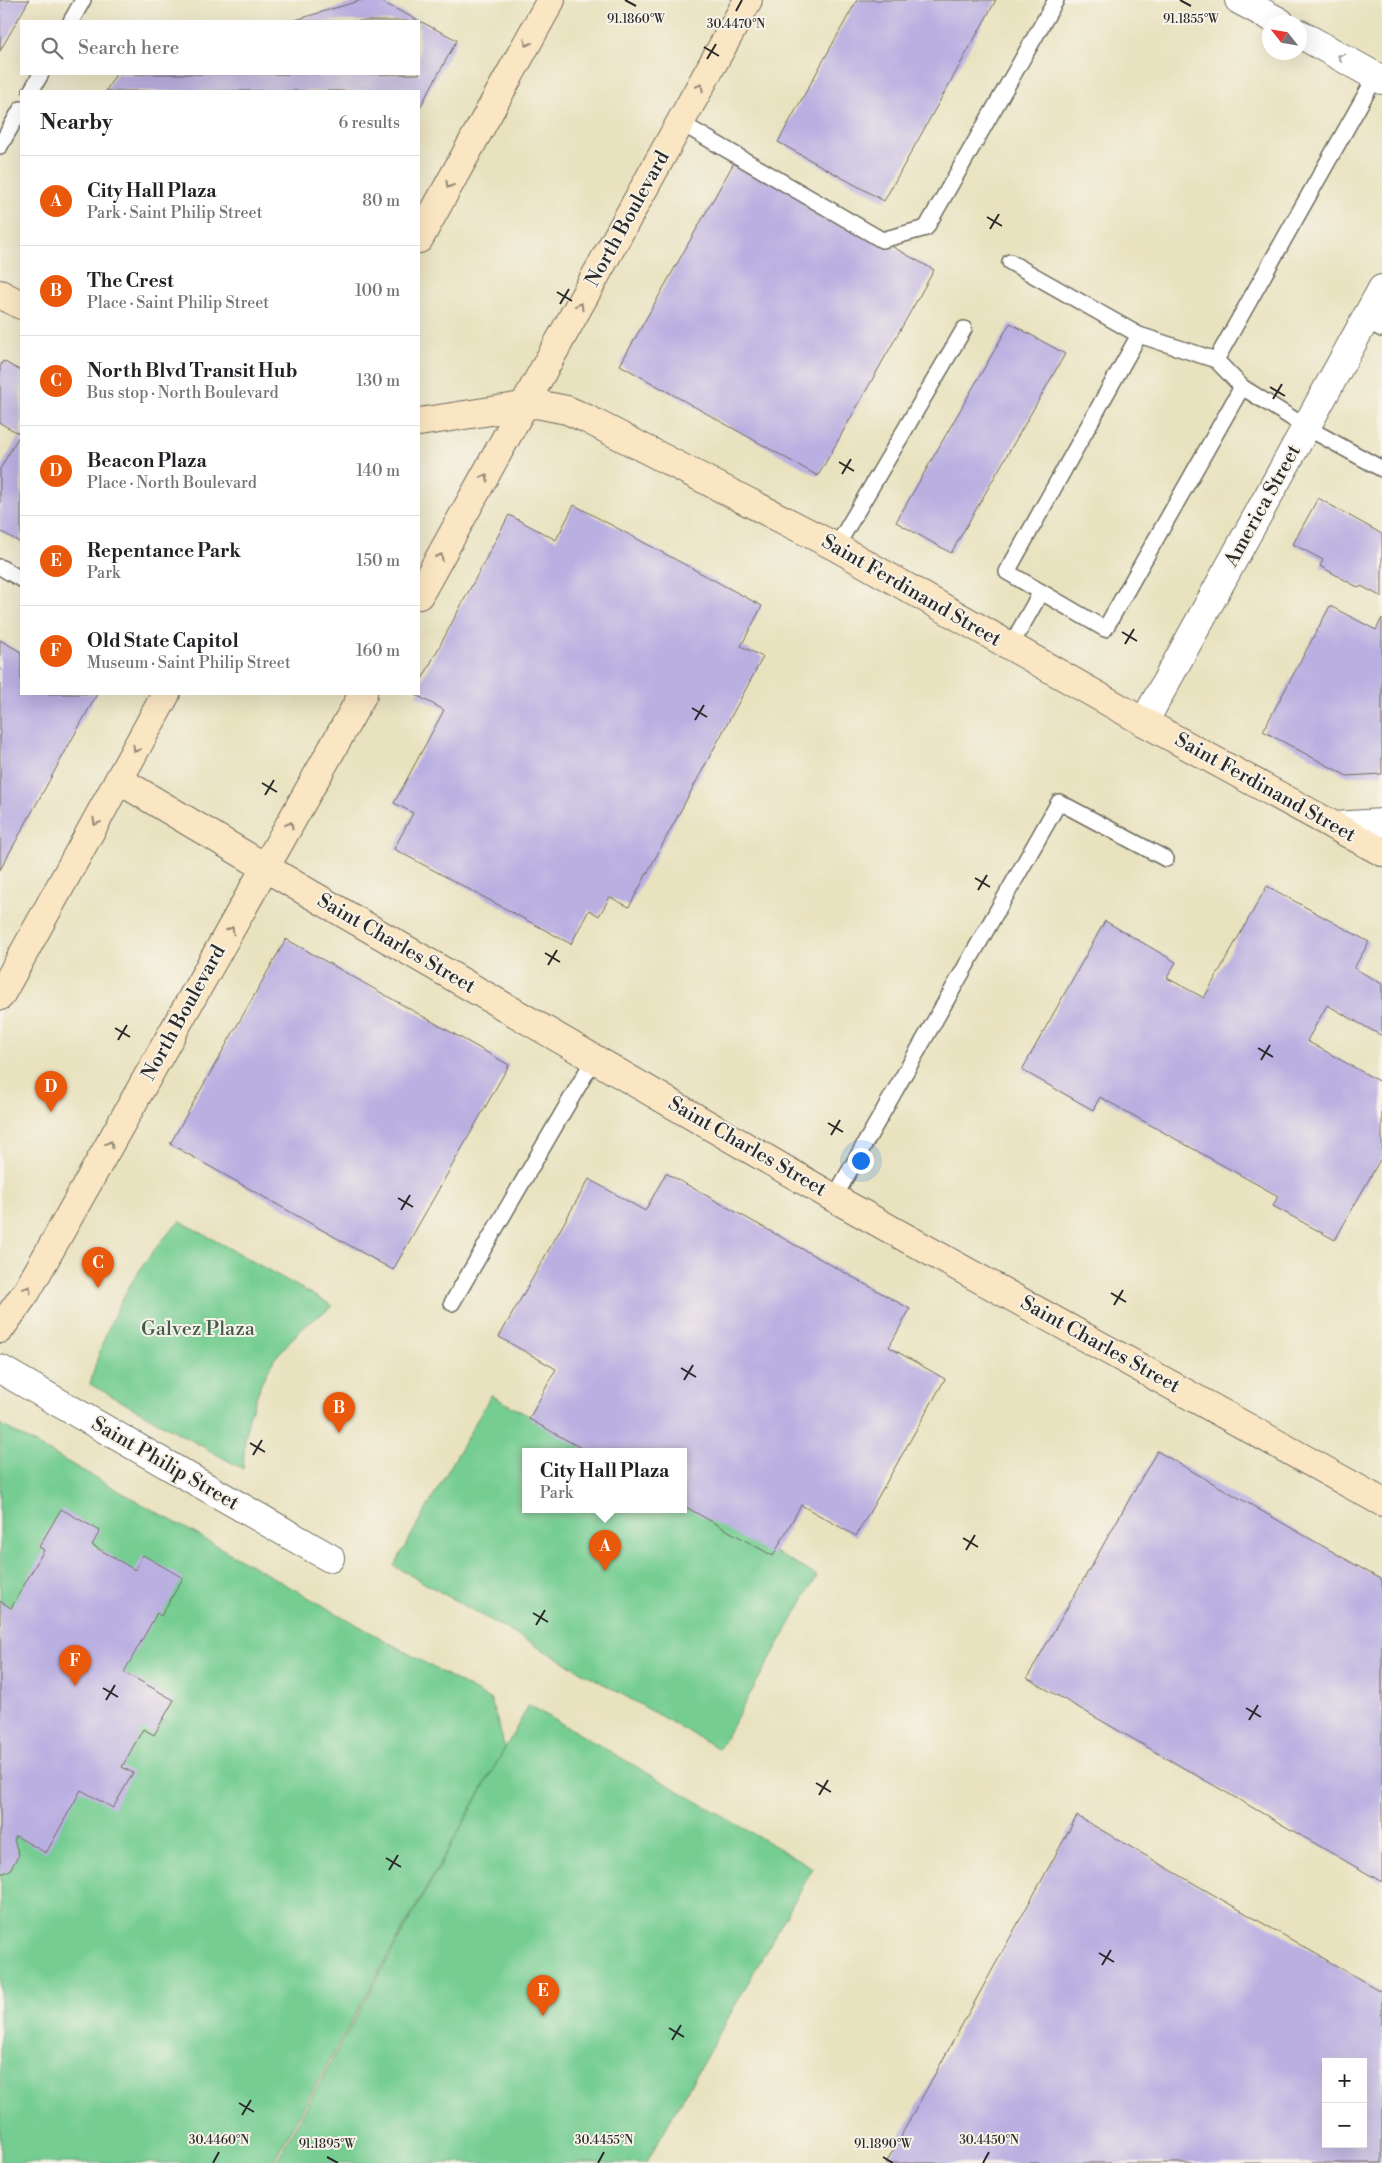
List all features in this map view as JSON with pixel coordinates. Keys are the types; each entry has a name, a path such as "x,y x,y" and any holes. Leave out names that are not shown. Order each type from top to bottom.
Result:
{"street":[{"path":"420,237 551,0"},
{"name":"North Boulevard","path":"420,593 748,0"},
{"path":"1239,0 1267,15"},
{"path":"1307,38 1379,78"},
{"name":"America Street","path":"1144,722 1306,427 1374,325 1382,289"},
{"path":"0,294 20,304"},
{"name":"Saint Ferdinand Street","path":"420,422 526,404 536,404 567,410 594,422 836,547 1144,722 1382,852"},
{"path":"0,996 165,695"},
{"name":"North Boulevard","path":"0,1329 12,1315 32,1282 362,695"},
{"name":"Saint Charles Street","path":"119,780 834,1198 1382,1502"},
{"path":"1334,826 1382,823"},
{"name":"Saint Philip Street","path":"0,1370 330,1558"}],"lane":[{"path":"72,20 83,0"},
{"path":"681,123 882,240 926,228 1056,0"},
{"path":"32,90 40,75"},
{"path":"1216,360 1379,78"},
{"path":"0,146 20,111"},
{"path":"1010,262 1139,335 1216,360 1242,387 1306,427 1382,469"},
{"path":"836,547 964,329"},
{"path":"1139,335 1007,572 1105,629 1242,387"},
{"path":"0,567 20,578"},
{"path":"1010,647 1041,592"},
{"path":"834,1198 1060,802 1166,859"},
{"path":"452,1302 594,1059"}],"green space":[{"name":"Galvez Plaza","path":"180,1221 333,1306 305,1326 289,1342 275,1358 263,1379 249,1417 243,1469 90,1384 105,1338 124,1296 148,1258"},
{"path":"491,1395 587,1448 522,1448 522,1513 687,1513 687,1504 817,1576 719,1749 394,1566"},
{"path":"0,1424 491,1700 505,1748 272,2163 0,2163"},
{"path":"529,1705 813,1868 646,2163 275,2163"}],"building":[{"path":"0,0 29,0 0,51"},
{"path":"362,0 378,0 418,20 295,20"},
{"path":"857,0 996,0 884,201 778,142"},
{"path":"420,21 457,40 420,107 420,90 107,90 115,75 420,75"},
{"path":"736,159 934,270 818,476 620,365"},
{"path":"1010,323 1065,354 951,553 896,522"},
{"path":"3,361 20,370 20,434 0,423 0,367"},
{"path":"20,434 20,542 0,531 0,469"},
{"path":"1318,498 1382,534 1382,597 1361,586 1359,588 1320,566 1323,560 1293,544"},
{"path":"574,505 762,606 741,646 763,657 629,907 610,897 599,916 589,910 571,944 394,849 413,813 394,803 444,710 416,695 420,695 420,683 509,515 556,540"},
{"path":"1330,606 1376,630 1382,618 1382,774 1347,776 1263,731"},
{"path":"0,640 20,651 20,695 96,695 0,870"},
{"path":"1267,886 1369,942 1354,968 1382,984 1382,1036 1327,1005 1307,1041 1382,1083 1382,1156 1335,1240 1273,1206 1278,1196 1100,1097 1093,1110 1022,1070 1105,921 1176,962 1167,978 1204,998"},
{"path":"286,939 509,1065 393,1270 170,1144"},
{"path":"666,1173 910,1309 889,1347 945,1379 856,1536 801,1505 773,1556 687,1508 687,1448 581,1448 529,1419 556,1369 499,1337 589,1179 645,1211"},
{"path":"1157,1451 1382,1580 1382,1882 1027,1678"},
{"path":"61,1509 100,1531 92,1545 135,1570 143,1555 183,1578 161,1616 157,1613 124,1672 174,1700 154,1735 143,1729 122,1767 133,1773 113,1808 81,1790 46,1853 16,1836 14,1840 19,1855 9,1871 0,1874 0,1601 11,1608 44,1550 39,1547"},
{"path":"1077,1816 1382,1992 1382,2163 886,2163"}],"place":[{"name":"Beacon Plaza","path":"51,1112"},
{"name":"North Blvd Transit Hub","path":"98,1288"},
{"name":"The Crest","path":"339,1433"},
{"name":"City Hall Plaza","path":"605,1571"},
{"name":"Old State Capitol","path":"75,1686"},
{"name":"Repentance Park","path":"543,2016"}]}
